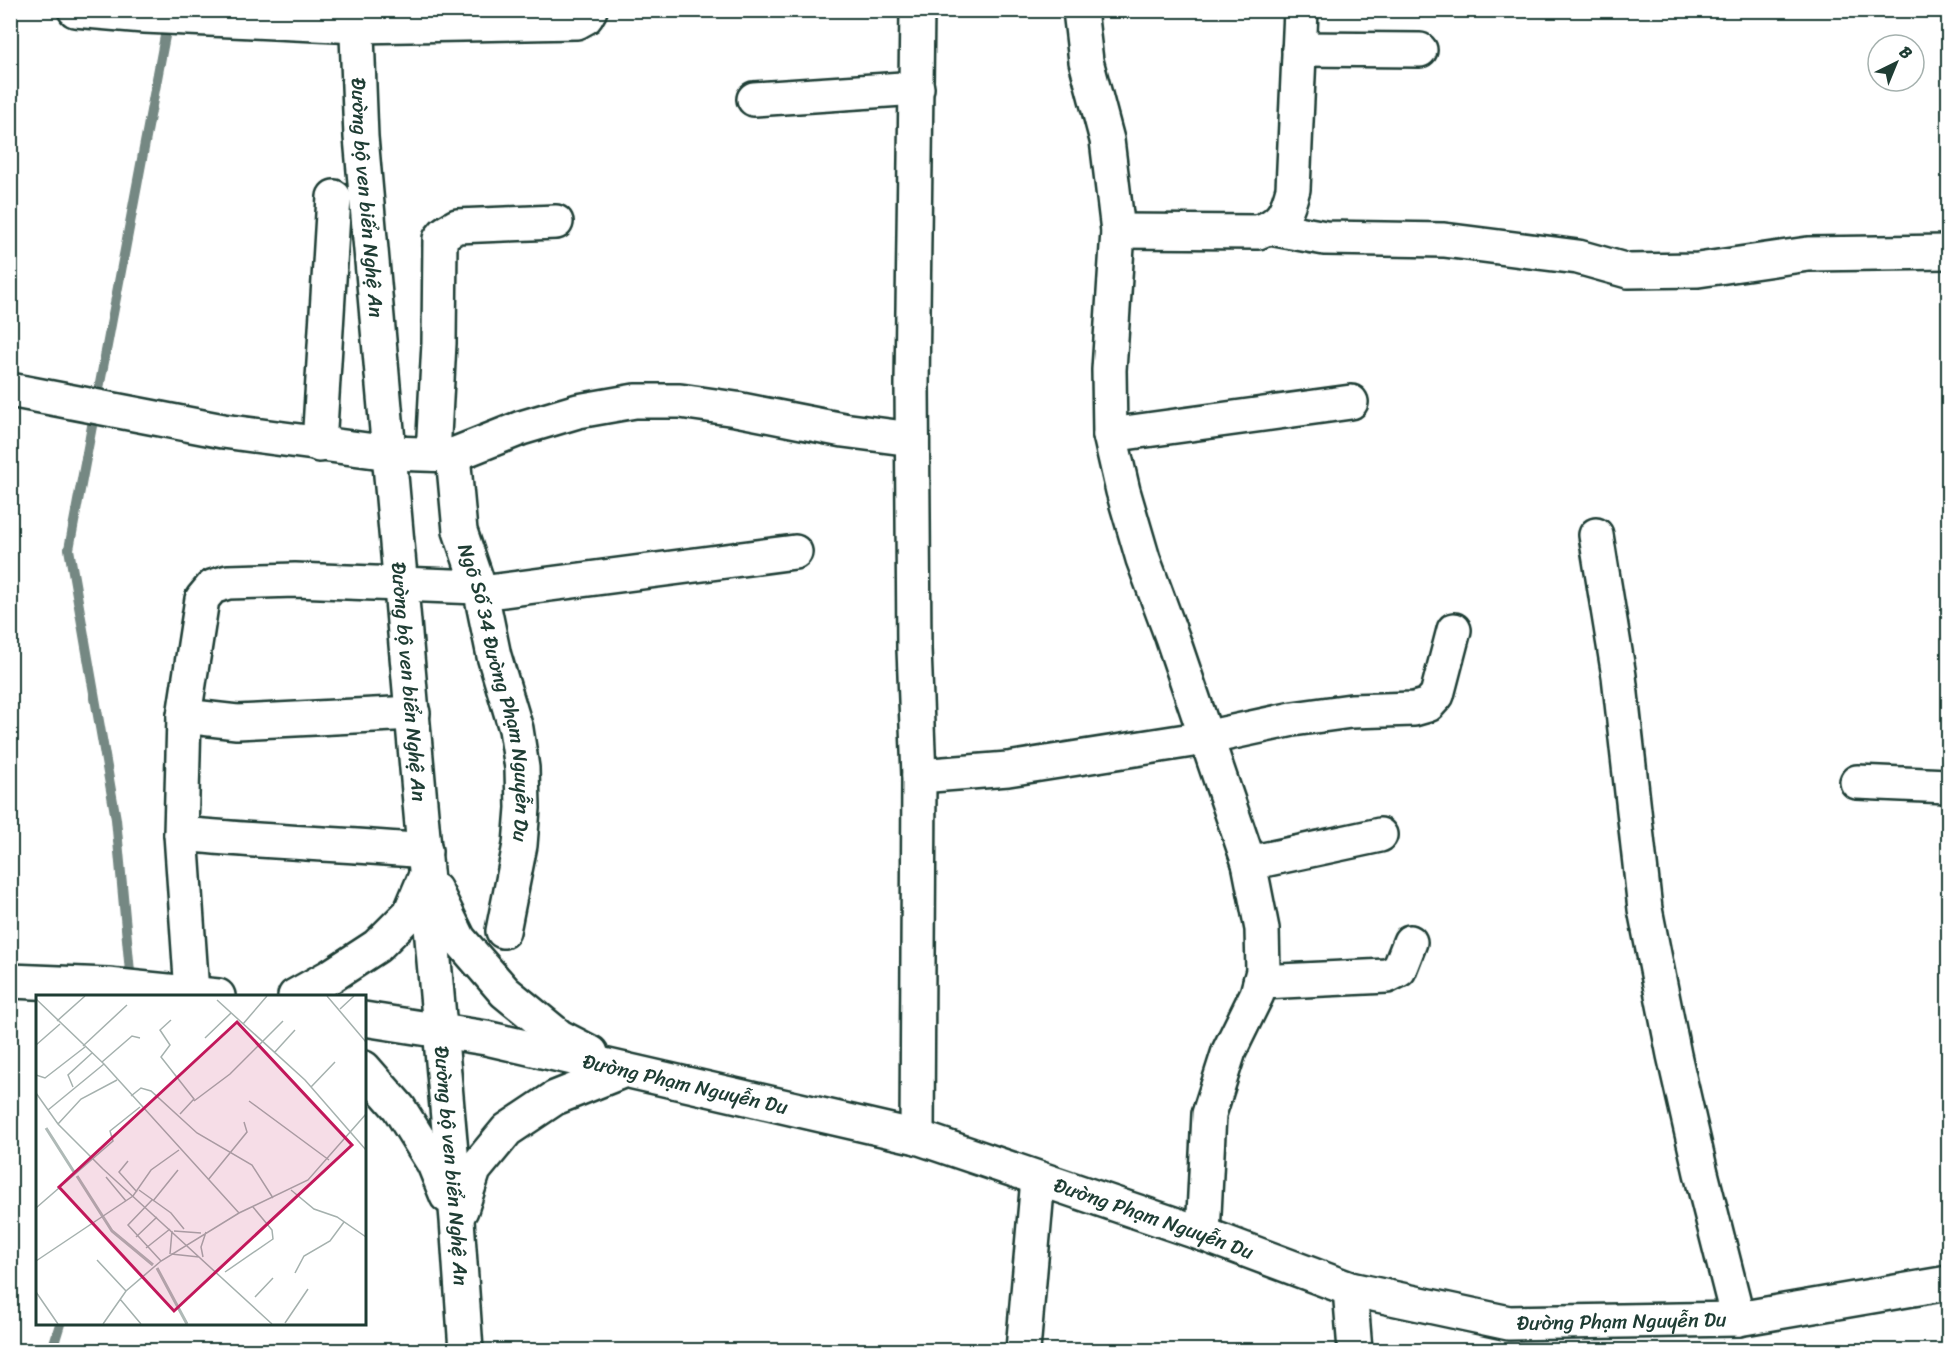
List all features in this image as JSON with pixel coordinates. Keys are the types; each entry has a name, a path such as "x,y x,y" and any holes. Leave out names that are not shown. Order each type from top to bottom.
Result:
{"street":[{"path":"75,10 193,18 577,22 590,10"},
{"path":"917,10 912,439 914,649 919,776 918,1137"},
{"path":"1080,10 1086,61 1107,140 1118,231 1109,370 1110,435 1123,491 1143,559 1172,637 1248,863 1262,929 1263,971 1257,994 1229,1051 1209,1114 1203,1234"},
{"path":"1118,231 1258,232 1270,228 1280,219 1288,207 1293,189 1301,10"},
{"name":"Đường bộ ven biển Nghệ An","path":"356,18 361,137 458,1220 466,1350"},
{"path":"1299,49 1420,50"},
{"path":"754,99 917,88"},
{"path":"319,445 334,197"},
{"name":"Ngõ Số 34 Đường Phạm Nguyễn Du","path":"503,931 520,845 523,808 522,768 516,729 494,656 480,590 460,531 443,455 439,343 440,239 457,226 556,222"},
{"path":"1270,228 1325,238 1444,240 1578,257 1628,271 1698,270 1808,254 1948,252"},
{"path":"10,390 224,431 390,453 443,455 578,411 635,401 680,401 736,409 843,430 912,439"},
{"path":"1110,435 1351,402"},
{"path":"1596,535 1619,676 1645,909 1674,1055 1738,1319"},
{"path":"10,981 108,985 205,994 182,834 184,716 202,599 212,586 228,582 295,580 480,590 795,552"},
{"path":"919,776 1008,770 1205,738 1293,719 1351,711 1414,709 1428,705 1437,695 1454,630"},
{"path":"184,716 237,722 413,713"},
{"path":"1857,782 1948,786"},
{"path":"182,834 258,841 351,844 426,862"},
{"path":"1248,863 1380,835"},
{"path":"297,995 332,976 377,946 410,913 426,862"},
{"path":"426,862 459,939 505,992 560,1037 625,1070"},
{"path":"1260,982 1387,976 1399,970 1410,942"},
{"name":"Đường Phạm Nguyễn Du","path":"366,1019 486,1038 918,1137 1203,1234 1350,1289 1509,1323 1738,1319 1948,1283"},
{"path":"366,1070 399,1108 434,1164 458,1220"},
{"path":"458,1220 474,1170 507,1130 555,1098 625,1070"},
{"path":"1023,1350 1038,1179"},
{"path":"1350,1289 1355,1350"}],"waterway":[{"path":"131,983 116,819 69,549 168,20"},
{"path":"52,1350 60,1325"}]}
